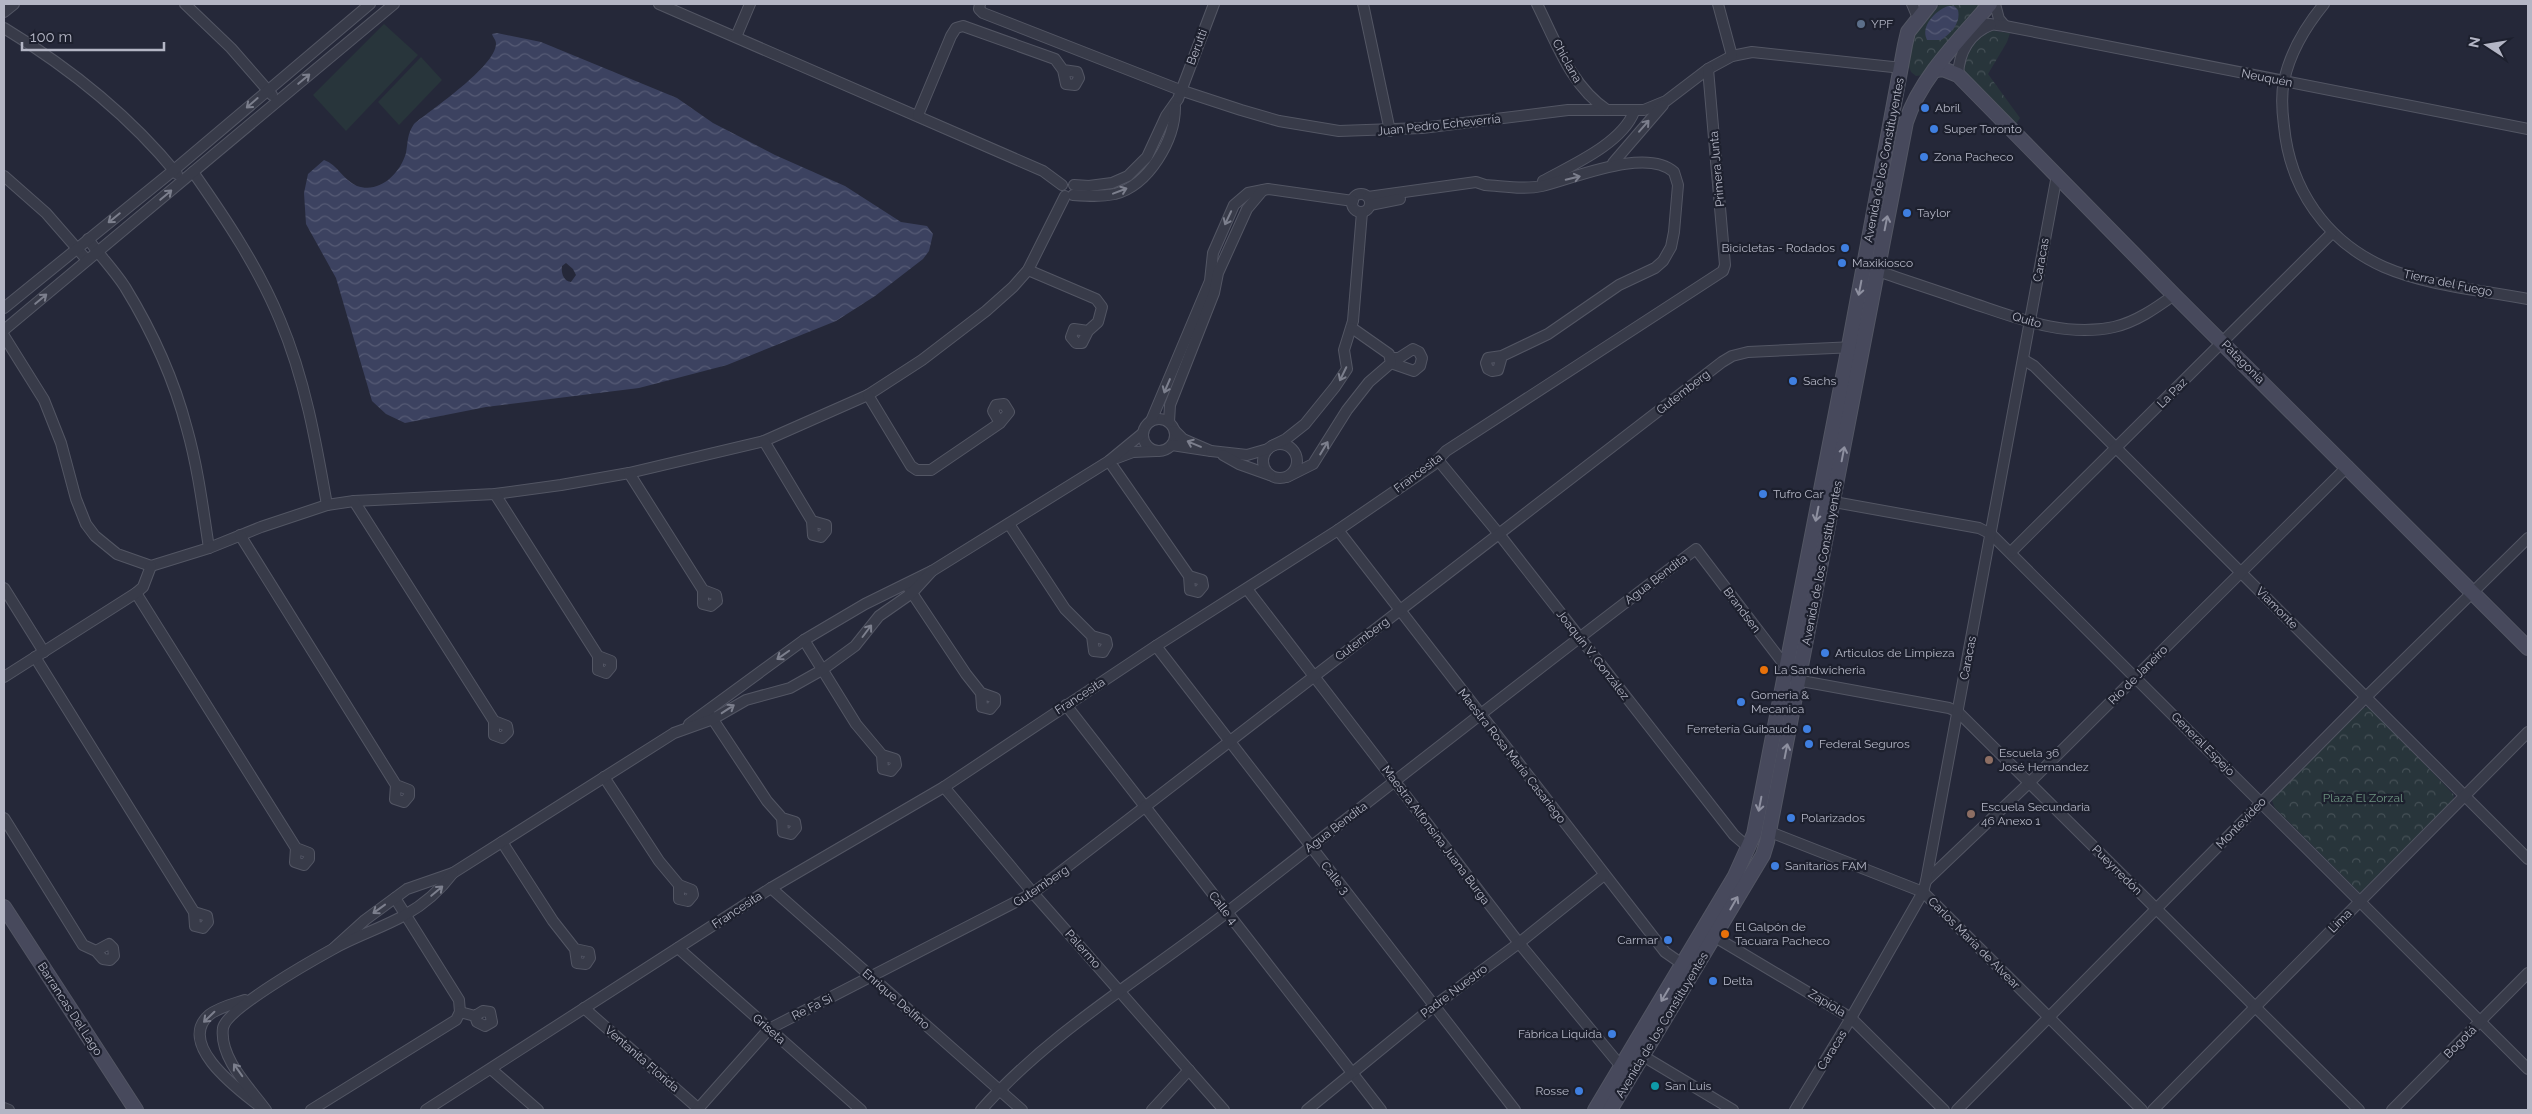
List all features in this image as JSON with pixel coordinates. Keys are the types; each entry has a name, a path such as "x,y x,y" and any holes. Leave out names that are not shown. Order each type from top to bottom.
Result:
{"main road":[{"name":"Avenida de los Constituyentes","path":"1688,968 1715,937 1762,855 1770,832 1834,502 1856,347 1908,32 1930,4"},
{"name":"Avenida de los Constituyentes","path":"1595,1110 1638,1053 1688,968 1749,848 1757,821 1856,347 1878,271 1906,122 1913,103 1931,75 1990,4"},
{"path":"1958,44 1955,56 1958,75"},
{"path":"1902,68 1906,77 1915,82 1943,69 1958,75"},
{"name":"Patagonia","path":"1958,75 2174,295 2348,466 2528,648"},
{"name":"Barrancas Del Lago","path":"4,907 136,1110"},
{"name":"Avenida de los Constituyentes","path":"1610,1110 1626,1071"}],"street":[{"path":"4,12 14,4"},
{"path":"185,4 231,48 277,101"},
{"path":"4,330 394,4"},
{"path":"659,4 918,115 956,28 963,26 1055,59 1063,70"},
{"path":"736,37 750,4"},
{"name":"Berutti","path":"918,115 1043,171 1062,185 1067,182 1071,192 1103,185 1128,176 1147,157 1166,116 1175,107 1214,4"},
{"path":"1363,4 1390,131"},
{"name":"Chiclana","path":"1537,4 1578,83 1597,103 1608,110"},
{"path":"1718,4 1732,56"},
{"path":"1912,4 1918,18"},
{"path":"1994,4 1999,19 2006,26"},
{"name":"Tierra del Fuego","path":"2324,4 2299,39 2284,82 2283,118 2290,160 2310,206 2332,233 2362,256 2404,274 2528,299"},
{"path":"4,308 189,158 365,5 374,20"},
{"name":"Juan Pedro Echeverría","path":"979,6 1180,90 1241,110 1288,122 1339,131 1390,131 1568,110 1634,112 1666,101 1708,69 1732,56 1759,52 1902,68"},
{"name":"Neuquén","path":"1974,22 2006,26 2528,129"},
{"path":"1958,75 1960,56 1972,36 1980,29 1994,24"},
{"path":"4,28 66,68 104,98 144,136 183,181"},
{"name":"Primera Junta","path":"1708,69 1725,268"},
{"path":"1612,165 1666,101"},
{"path":"1534,186 1594,151 1626,127 1634,112"},
{"path":"1594,151 1608,152 1612,165"},
{"path":"1594,151 1590,164 1599,171"},
{"path":"189,158 240,243 280,321 308,406 327,504"},
{"path":"1352,202 1356,210 1366,204 1476,189 1485,185 1534,186 1599,171 1612,165 1645,162 1668,167 1674,172 1678,185 1674,232 1668,256 1655,268 1619,285 1548,334 1502,356"},
{"name":"Caracas","path":"1794,1110 1851,1018 1923,892 2024,360 2057,175"},
{"path":"4,176 46,213 88,260"},
{"path":"1172,445 1170,405 1214,293 1214,278 1210,263 1234,205 1248,193 1263,190 1352,202"},
{"path":"4,336 44,400 61,443 76,499 86,524 100,541 117,554 150,566 209,548 327,504 354,500 495,494 630,473 764,441 868,395 956,335 1005,296 1028,270 1071,192"},
{"path":"1271,476 1263,463 1270,447 1286,439 1305,424 1347,369 1344,350 1352,328 1366,204 1358,195 1352,202"},
{"name":"La Paz","path":"2011,552 2332,233"},
{"path":"88,239 113,270 128,293 148,329 170,377 196,464 209,548"},
{"name":"Francesita","path":"426,1110 771,888 944,787 1156,646 1338,530 1438,460 1446,451 1725,268"},
{"path":"1028,270 1096,299 1102,307 1101,317 1094,327 1088,331"},
{"name":"Quito","path":"1878,271 2030,322 2076,330 2115,327 2154,310 2174,295"},
{"path":"334,948 365,920 395,898 420,883 453,873 684,728 706,710 804,640 866,604 932,571 1108,461 1143,433 1151,421 1214,278"},
{"path":"1151,421 1160,418 1172,426 1183,439 1216,452 1239,464 1271,476 1287,477 1313,464 1347,410 1370,382 1392,360 1352,328"},
{"name":"Gutemberg","path":"871,978 1033,894 1146,808 1314,675 1727,358 1748,352 1856,347"},
{"name":"Viamonte","path":"2024,360 2034,366 2528,859"},
{"path":"868,395 911,466 925,471 930,470 1000,423"},
{"path":"1143,433 1146,443 1158,451"},
{"path":"764,441 812,520"},
{"path":"1108,461 1133,452 1158,451 1172,445 1247,455 1283,444 1295,454 1297,459 1295,470 1287,477"},
{"name":"Joaquín V. González","path":"1438,460 1499,534 1734,835 1749,848"},
{"path":"1108,461 1189,576"},
{"name":"Río de Janeiro","path":"1926,881 2029,783 2348,466"},
{"path":"630,473 703,590"},
{"path":"495,494 598,656"},
{"path":"354,500 494,721"},
{"name":"General Espejo","path":"1834,502 1979,528 1991,534 2528,1069"},
{"path":"1009,524 1055,596 1092,636"},
{"name":"Maestra Rosa María Casariego","path":"1338,530 1665,952 1688,968"},
{"path":"240,535 396,785"},
{"name":"Montevideo","path":"1957,1110 2366,696 2528,538"},
{"name":"Brandsen","path":"1696,549 1787,671"},
{"name":"Agua Bendita","path":"981,1110 1013,1076 1119,990 1227,912 1481,716 1579,637 1696,549"},
{"path":"4,677 136,593 143,587 150,566"},
{"path":"684,728 713,719 746,700 790,688 822,670 855,646 879,616 912,593 932,571"},
{"path":"906,584 954,658 981,693"},
{"path":"4,588 39,654 194,912"},
{"name":"Maestra Alfonsina Juana Burga","path":"1248,588 1519,943 1626,1071"},
{"path":"136,593 296,848"},
{"path":"804,640 856,724 882,755"},
{"name":"Calle 3","path":"1156,646 1515,1110"},
{"name":"Pueyrredón","path":"1787,671 1800,681 1949,708 1958,712 2359,1110"},
{"name":"Calle 4","path":"1066,705 1381,1110"},
{"path":"706,710 742,766 782,818"},
{"name":"Lima","path":"2153,1110 2528,732"},
{"path":"604,777 651,851 679,885"},
{"name":"Palermo","path":"944,787 1033,894 1224,1110"},
{"path":"4,818 83,944 96,951"},
{"name":"Carlos María de Alvear","path":"1770,832 1923,892 2142,1110"},
{"path":"502,842 553,921 575,949"},
{"path":"265,1110 230,1058 223,1037 227,1019 253,998 334,948 406,914 444,884 453,873"},
{"name":"Padre Nuestro","path":"1307,1110 1434,1006 1519,943 1604,875"},
{"name":"Enrique Delfino","path":"771,888 1022,1110"},
{"path":"311,1110 456,1020 460,1012 459,1000 395,898"},
{"name":"Zapiola","path":"1715,937 1851,1018 1944,1110"},
{"name":"Griseta","path":"678,948 861,1110"},
{"name":"Bogotá","path":"2392,1110 2528,973"},
{"name":"Re Fa Si","path":"699,1110 769,1029 871,978"},
{"path":"253,998 219,1009 208,1016 203,1024 201,1043 205,1053 223,1075 265,1110"},
{"name":"Ventanita Florida","path":"584,1008 699,1110"},
{"path":"460,1012 475,1016"},
{"path":"1638,1053 1733,1110"},
{"path":"491,1069 538,1110"},
{"path":"1152,1110 1189,1070"},
{"path":"4,1108 9,1110"}],"green space":[{"path":"1940,4 1982,4 1923,75 1916,76 1911,72 1908,63 1911,44 1921,26"},
{"path":"384,24 418,55 346,131 313,95"},
{"path":"1987,30 2010,33 2007,42 1988,74 2020,118 2016,124 1962,71 1964,51"},
{"path":"421,57 442,80 399,125 378,102"},
{"name":"Plaza El Zorzal","path":"2367,707 2372,709 2454,795 2453,801 2360,893 2275,808 2272,801 2275,794 2361,709"}],"water":[{"path":"1948,6 1954,6 1958,10 1957,23 1941,40 1927,40 1925,29 1927,24 1938,11"},
{"path":"497,33 541,42 677,98 713,123 775,155 845,186 901,222 927,226 933,234 929,251 923,259 875,296 836,321 727,365 639,388 486,407 405,423 386,414 372,401 336,278 306,224 304,193 308,174 324,160 333,165 357,186 373,187 381,185 388,180 394,175 403,161 409,135 414,124 461,87 485,64 493,53 496,41 492,34","holes":["566,263 573,269 576,275 571,282 563,276 562,266"]}],"place":[{"name":"YPF","path":"1861,24"},
{"name":"Abril","path":"1925,108"},
{"name":"Super Toronto","path":"1934,129"},
{"name":"Zona Pacheco","path":"1924,157"},
{"name":"Taylor","path":"1907,213"},
{"name":"Bicicletas - Rodados","path":"1845,248"},
{"name":"Maxikiosco","path":"1842,263"},
{"name":"Sachs","path":"1793,381"},
{"name":"Tufro Car","path":"1763,494"},
{"name":"Articulos de Limpieza","path":"1825,653"},
{"name":"La Sandwicheria","path":"1764,670"},
{"name":"Gomeria & Mecanica","path":"1741,702"},
{"name":"Ferretería Guibaudo","path":"1807,729"},
{"name":"Federal Seguros","path":"1809,744"},
{"name":"Escuela 36 José Hernandez","path":"1989,760"},
{"name":"Escuela Secundaria 46 Anexo 1","path":"1971,814"},
{"name":"Polarizados","path":"1791,818"},
{"name":"Sanitarios FAM","path":"1775,866"},
{"name":"El Galpón de Tacuara Pacheco","path":"1725,934"},
{"name":"Carmar","path":"1668,940"},
{"name":"Delta","path":"1713,981"},
{"name":"Fábrica Liquida","path":"1612,1034"},
{"name":"San Luis","path":"1655,1086"},
{"name":"Rosse","path":"1579,1091"}]}
